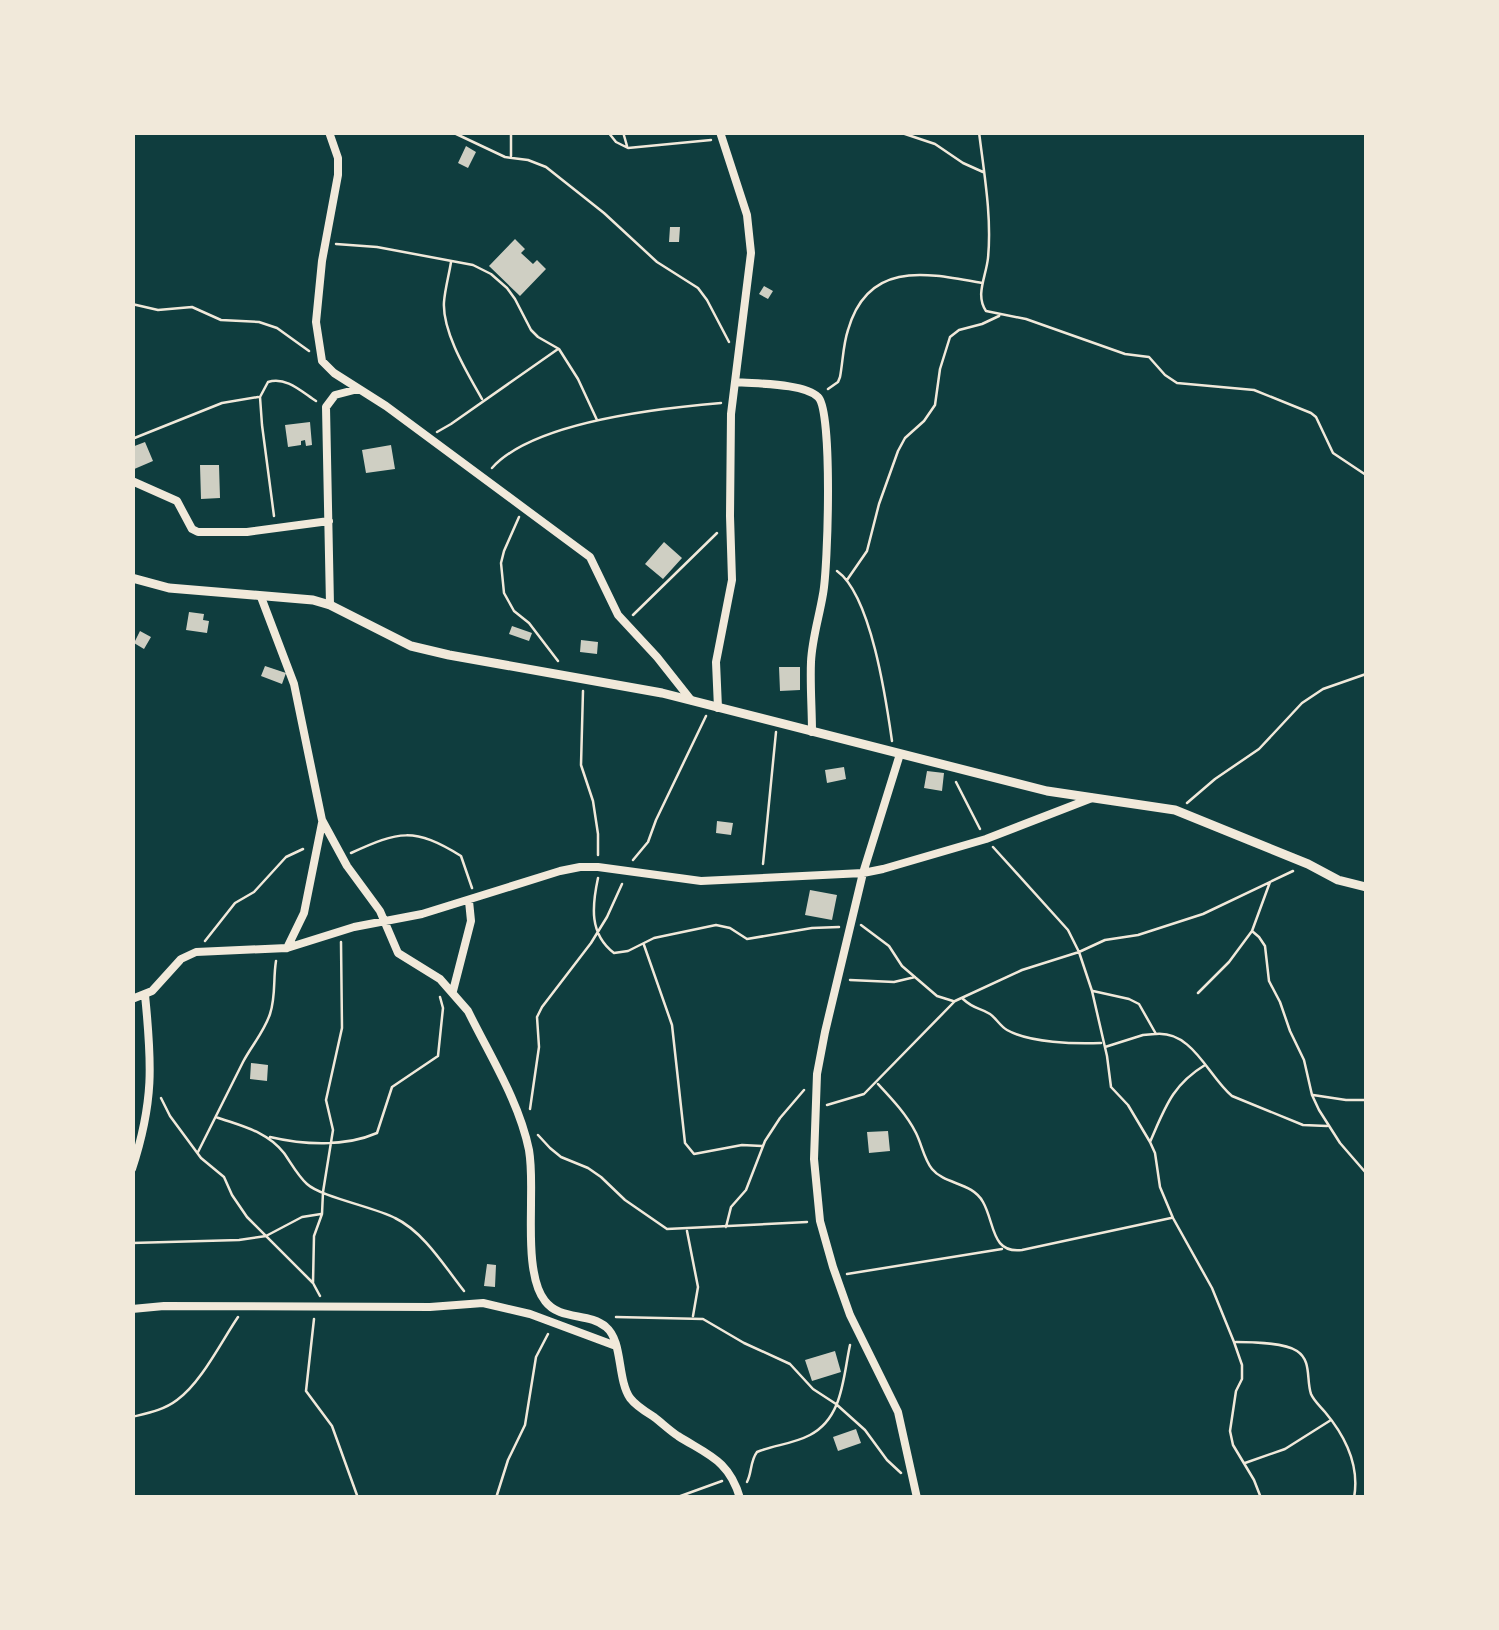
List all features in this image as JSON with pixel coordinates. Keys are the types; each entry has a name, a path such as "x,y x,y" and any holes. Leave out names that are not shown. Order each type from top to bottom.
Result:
{"street":[{"path":"330,132 338,158 338,175 316,322 322,361 590,556 609,601 691,700"},
{"path":"714,707 716,662 732,580 733,402 751,252 746,215 721,136"},
{"path":"736,382 800,389 816,394 824,405 829,544 823,595 814,627 812,732"},
{"path":"330,606 326,407 335,396 358,389"},
{"path":"132,481 178,501 192,529 198,532 275,530 330,521"},
{"path":"132,578 169,588 313,600 411,646 662,693 1047,791 1180,812 1338,880 1366,886"},
{"path":"261,597 294,684 322,820 342,858 380,911 398,953 431,972 468,1011 512,1098 531,1168 533,1259 545,1301 572,1317 595,1321 612,1333 620,1372 631,1399 680,1437 718,1459 740,1496"},
{"path":"897,754 863,873 817,1080 814,1159 820,1221 836,1276 898,1412 917,1498"},
{"path":"132,999 152,991 181,959 196,952 282,948 422,914 560,871 600,867 701,881 863,873 986,838 1092,798"},
{"path":"282,948 304,914 322,820"},
{"path":"453,992 471,920 472,900"},
{"path":"132,1169 148,1114 151,1074 145,995"},
{"path":"133,1309 496,1304 616,1346"}],"path":[{"path":"452,132 512,158 546,167 604,212 657,262 698,288 739,361"},
{"path":"511,132 512,158"},
{"path":"608,132 628,148 721,136"},
{"path":"623,132 628,148"},
{"path":"899,132 935,144 983,172"},
{"path":"979,132 988,256 980,293 982,306 992,313 1026,319 1125,354 1148,357 1177,383 1254,390 1300,407 1316,417 1333,453 1366,475"},
{"path":"325,243 377,247 481,267 516,299 531,330 559,349 597,420"},
{"path":"451,262 445,318 483,400"},
{"path":"816,394 838,382 854,311 890,278 906,274 983,283"},
{"path":"132,304 158,310 192,308 221,320 259,322 294,338 322,361"},
{"path":"848,580 867,551 898,451 935,405 950,337 1003,314"},
{"path":"427,437 559,349"},
{"path":"275,530 260,396 268,382 278,379 326,407"},
{"path":"132,439 222,403 260,396"},
{"path":"482,478 508,454 569,428 673,407 733,402"},
{"path":"523,507 501,563 504,593 514,611 536,631 572,678"},
{"path":"625,623 705,546 730,516"},
{"path":"826,567 848,580 864,612 883,679 897,754"},
{"path":"1180,812 1193,796 1259,748 1302,703 1323,689 1366,674"},
{"path":"584,680 580,765 598,834 600,867 593,912 598,934 607,948 614,953 628,951 654,938 716,925 730,928 747,939 851,922 889,946 902,966 937,996 955,1001"},
{"path":"621,870 648,842 714,707"},
{"path":"762,879 778,721"},
{"path":"950,767 986,838 1068,930 1079,952 1092,991 1111,1087 1128,1105 1150,1142 1160,1187 1225,1316 1242,1365 1230,1432 1261,1498"},
{"path":"342,858 380,840 400,834 418,835 461,856 472,900"},
{"path":"196,952 228,911 254,892 286,857 318,843"},
{"path":"814,1109 864,1094 955,1001 1022,970 1108,939 1138,935 1204,914 1308,864"},
{"path":"531,1120 539,1047 537,1017 598,934 618,889 635,874"},
{"path":"1198,993 1229,962 1252,931 1271,881"},
{"path":"341,931 342,1028 326,1100 333,1125 322,1214 314,1236 313,1283 319,1308 306,1391 328,1419 358,1498"},
{"path":"1252,931 1265,946 1268,981 1304,1060 1312,1095 1327,1126 1366,1174"},
{"path":"644,943 672,1024 685,1143 694,1154 762,1146"},
{"path":"198,1152 270,1016 275,995 272,979 282,948"},
{"path":"266,1136 290,1142 331,1142 377,1133 392,1088 438,1056 442,1008 431,972"},
{"path":"838,979 894,982 915,976"},
{"path":"1092,991 1138,1004 1156,1034"},
{"path":"962,998 978,1011 992,1015 1011,1032 1050,1042 1103,1045 1143,1035 1174,1036 1206,1064 1232,1096 1303,1125 1327,1126"},
{"path":"1150,1142 1179,1084 1206,1064"},
{"path":"151,1074 170,1116 202,1158 224,1176 236,1201 313,1283"},
{"path":"726,1227 731,1207 746,1190 762,1146 795,1098 817,1080"},
{"path":"876,1082 914,1129 934,1171 971,1189 982,1199 998,1241 1010,1252 1173,1218"},
{"path":"1312,1095 1366,1100"},
{"path":"216,1117 266,1136 282,1149 308,1185 397,1218 412,1228 472,1303"},
{"path":"534,1130 561,1158 588,1168 667,1230 820,1221"},
{"path":"132,1243 266,1236 302,1217 322,1214"},
{"path":"687,1229 698,1287 692,1318"},
{"path":"836,1276 1004,1249"},
{"path":"132,1417 160,1409 190,1387 244,1307"},
{"path":"595,1321 624,1316 702,1319 790,1364 813,1389 865,1430 896,1470 914,1482"},
{"path":"496,1498 508,1460 526,1425 536,1357 552,1323"},
{"path":"740,1496 757,1452 810,1435 832,1416 855,1324"},
{"path":"1234,1342 1282,1346 1300,1354 1309,1371 1312,1397 1342,1435 1354,1464 1354,1498"},
{"path":"1244,1463 1285,1449 1331,1420"},
{"path":"675,1498 732,1477"},
{"path":"689,1492 692,1498"}],"building":[{"path":"466,146 476,152 468,168 458,163"},
{"path":"670,227 680,227 679,242 669,242"},
{"path":"515,239 525,249 521,253 546,269 520,296 489,266"},
{"path":"764,286 773,291 768,299 759,294"},
{"path":"310,422 312,445 306,446 305,440 301,445 288,447 285,425"},
{"path":"145,442 153,461 132,470 132,447"},
{"path":"391,445 395,469 366,473 362,450"},
{"path":"200,465 219,465 220,498 201,499"},
{"path":"664,542 682,558 663,579 645,564"},
{"path":"189,612 204,614 203,620 209,621 207,633 186,630"},
{"path":"512,626 532,633 529,641 509,634"},
{"path":"140,631 151,637 144,649 134,643"},
{"path":"581,640 598,642 597,654 580,652"},
{"path":"265,666 286,673 282,684 261,676"},
{"path":"779,667 800,667 800,690 780,691"},
{"path":"844,767 846,779 827,783 825,770"},
{"path":"927,771 944,773 942,791 924,788"},
{"path":"717,821 733,823 731,835 716,833"},
{"path":"810,890 837,895 832,920 805,915"},
{"path":"251,1063 268,1065 267,1081 250,1079"},
{"path":"888,1131 890,1151 869,1153 867,1132"},
{"path":"487,1264 496,1265 495,1287 484,1286"},
{"path":"835,1351 841,1372 812,1381 805,1360"},
{"path":"856,1429 861,1443 838,1451 833,1437"}]}
